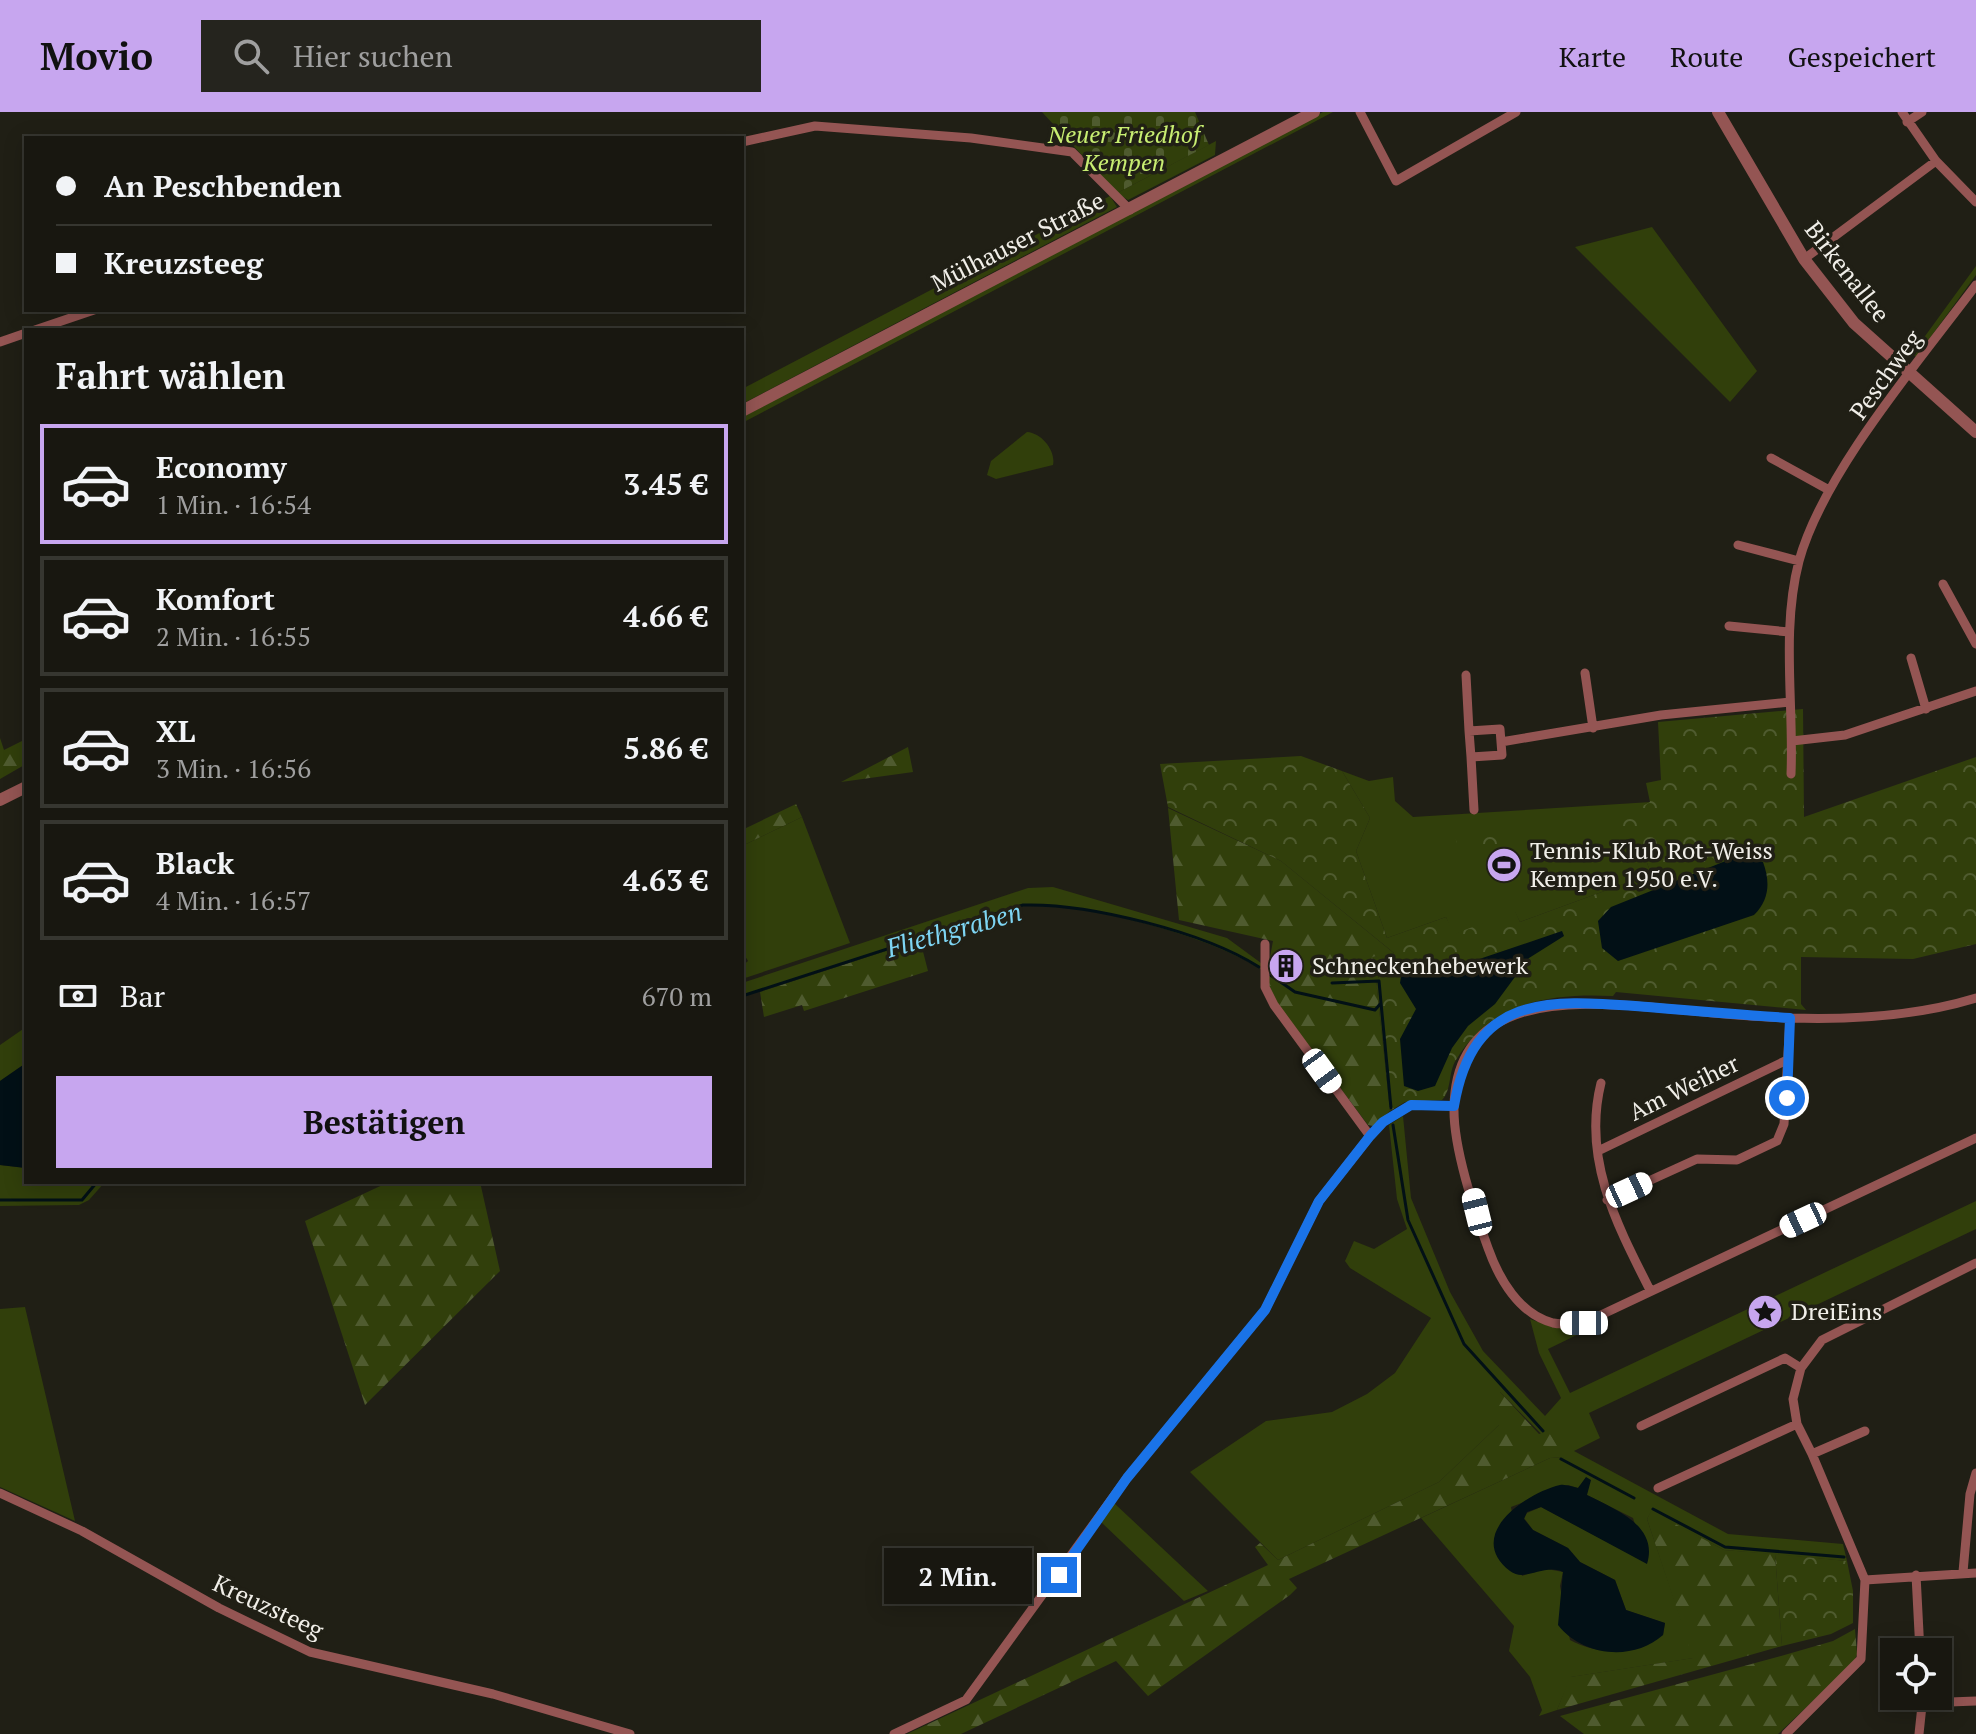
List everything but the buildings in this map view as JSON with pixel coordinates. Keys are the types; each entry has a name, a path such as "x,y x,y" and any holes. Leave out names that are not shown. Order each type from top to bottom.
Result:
{"street":[{"name":"Mülhauser Straße","path":"744,410 1314,112"},
{"path":"1360,112 1396,181 1516,112"},
{"name":"Birkenallee","path":"1718,112 1804,259 1854,323 1976,432"},
{"path":"1902,112 1936,161 1976,202"},
{"path":"1907,122 1922,112"},
{"path":"744,142 815,126 971,138 1072,152 1130,210"},
{"path":"1804,259 1889,199 1936,161"},
{"name":"Peschweg","path":"1791,774 1789,632 1799,561 1829,490 1976,285"},
{"path":"41,328 88,312"},
{"path":"0,342 24,334"},
{"path":"1771,458 1829,490"},
{"path":"1738,545 1799,561"},
{"path":"1943,584 1976,644"},
{"path":"1729,626 1789,632"},
{"path":"1911,658 1926,709"},
{"path":"1585,673 1593,728"},
{"path":"1466,675 1474,810"},
{"path":"1792,741 1845,735 1976,691"},
{"path":"1501,742 1661,715 1790,702"},
{"path":"1469,731 1500,729 1502,755 1471,757"},
{"path":"0,800 24,788"},
{"path":"1265,944 1265,987 1274,1005 1370,1136"},
{"path":"1976,998 1885,1017 1790,1018 1586,1002 1536,1007 1506,1017 1477,1042 1459,1076 1454,1106 1457,1148 1493,1262 1518,1303 1554,1323 1584,1323 1976,1138"},
{"path":"1607,1200 1697,1159 1737,1160 1777,1141 1784,1124 1790,1018"},
{"name":"Am Weiher","path":"1598,1151 1787,1060"},
{"name":"Am Weiher","path":"1601,1083 1595,1107 1598,1151 1607,1200 1650,1290"},
{"path":"894,1734 966,1700 1127,1478 1265,1310 1319,1201 1370,1136 1383,1122 1411,1105 1454,1106"},
{"path":"1786,1734 1861,1659 1865,1580 1797,1424 1793,1399 1801,1368 1822,1340 1976,1263"},
{"path":"1641,1426 1785,1358 1801,1368"},
{"path":"1658,1488 1797,1424"},
{"path":"1812,1454 1865,1431"},
{"path":"1963,1572 1970,1494 1976,1473"},
{"name":"Kreuzsteeg","path":"0,1493 82,1531 219,1608 310,1652 493,1694 630,1734"},
{"path":"1865,1580 1976,1573"},
{"path":"1916,1575 1919,1638"},
{"path":"1952,1700 1976,1701"},
{"path":"1919,1734 1922,1710"}],"green space":[{"name":"Neuer Friedhof Kempen","path":"1042,112 1195,112 1209,145 1117,193"},
{"path":"1323,112 1333,112 744,422 744,416"},
{"path":"1216,141 1215,155 1128,200 1117,193"},
{"path":"1110,196 1117,207 744,403 744,388"},
{"path":"1652,227 1757,371 1730,402 1575,247"},
{"path":"1976,266 1976,275 1916,357 1912,354"},
{"path":"1027,432 1047,444 1053,465 996,479 987,475 991,461"},
{"path":"1803,709 1804,817 1976,757 1976,944 1913,959 1801,957 1801,1004 1806,1010 1616,992 1613,996 1566,997 1524,1005 1504,1013 1470,1040 1456,1060 1442,1100 1405,1102 1390,1111 1376,979 1379,978 1372,957 1394,953 1281,861 1168,807 1160,764 1301,756 1342,771 1370,818 1356,851 1387,938 1446,917 1454,934 1515,911 1520,922 1651,874 1643,851 1631,855 1617,820 1650,802 1646,783 1661,780 1658,722"},
{"path":"0,738 4,750 24,740 24,765 0,779"},
{"path":"908,747 913,772 841,782"},
{"name":"Tennis-Klub Rot-Weiss Kempen 1950 e.V.","path":"1342,771 1369,781 1393,777 1395,801 1413,817 1651,802 1631,855 1643,851 1651,874 1520,922 1515,912 1453,935 1446,917 1387,938 1356,851 1370,818"},
{"path":"796,804 802,817 744,845 744,829"},
{"path":"1168,808 1281,861 1395,954 1373,957 1379,979 1376,980 1390,1111 1373,1126 1368,1125 1276,1002 1266,979 1273,941 1179,920"},
{"path":"802,817 850,943 744,978 744,964 748,961 744,954 744,845"},
{"path":"1513,831 1518,843 1497,849 1494,845 1461,855 1455,837"},
{"path":"1053,887 1227,938 1261,963 1261,969 1209,944 1146,924 1081,910 1024,906 744,996 744,982 1028,888"},
{"path":"920,940 928,971 804,1011 802,1005 764,1017 760,992"},
{"path":"24,1028 24,1064 0,1081 0,1045"},
{"path":"1403,1116 1411,1198 1450,1292 1483,1351 1545,1416 1561,1398 1539,1353 1530,1319 1555,1328 1577,1328 1581,1333 1548,1349 1570,1393 1976,1201 1976,1229 1589,1413 1600,1438 1574,1451 1728,1534 1843,1544 1847,1561 1724,1550 1651,1512 1647,1519 1694,1658 1571,1677 1557,1710 1539,1716 1542,1710 1530,1677 1509,1651 1514,1626 1421,1518 1550,1458 1564,1457 1500,1392 1499,1425 1439,1482 1278,1560 1190,1472 1266,1421 1332,1412 1367,1394 1395,1373 1431,1318 1350,1268 1345,1261 1354,1241 1374,1249 1407,1229 1397,1199 1389,1125","holes":["1586,1478 1587,1495 1633,1518 1647,1563 1541,1507 1527,1513 1524,1518 1533,1530 1568,1548 1580,1562 1615,1580 1626,1610 1665,1623 1663,1635 1616,1650 1582,1646 1570,1640 1560,1586 1563,1572 1542,1568 1522,1576 1511,1507 1568,1485 1578,1488"]},
{"path":"0,1165 24,1168 24,1184 103,1184 89,1200 79,1205 0,1206"},
{"path":"385,1184 480,1184 500,1271 365,1405 305,1221"},
{"path":"25,1307 75,1521 0,1487 0,1309"},
{"path":"1499,1391 1539,1434 1548,1431 1565,1457 1550,1458 1289,1579 1297,1588 1290,1595 1148,1696 1116,1661 961,1734 907,1734 1268,1565 1255,1547 1260,1543 1278,1560 1439,1482 1499,1425"},
{"path":"1114,1503 1208,1591 1184,1601 1101,1522"},
{"path":"1651,1511 1724,1550 1775,1554 1782,1646 1557,1710 1570,1677 1693,1658 1647,1519"},
{"path":"1775,1554 1847,1561 1853,1591 1853,1623 1831,1634 1782,1646"},
{"path":"1855,1629 1857,1654 1854,1662 1778,1734 1584,1734 1560,1716 1833,1641"}],"shaded area":[{"path":"1738,856 1763,862 1765,869 1766,896 1754,915 1618,961 1602,948 1598,921 1611,907"},
{"path":"1562,931 1564,936 1529,958 1495,1004 1468,1026 1452,1048 1435,1086 1418,1091 1404,1086 1400,1039 1416,1009 1400,983 1401,977 1441,972"},
{"path":"24,1064 24,1168 0,1165 0,1081"},
{"path":"1586,1477 1591,1480 1587,1495 1632,1520 1640,1529 1649,1550 1647,1564 1541,1507 1527,1512 1524,1519 1533,1530 1568,1548 1580,1562 1615,1580 1626,1610 1665,1623 1663,1635 1637,1649 1608,1652 1594,1649 1568,1635 1558,1625 1563,1572 1549,1570 1516,1574 1498,1557 1494,1544 1497,1530 1517,1506 1560,1485 1578,1488"}],"waterway":[{"name":"Fliethgraben","path":"744,995 1023,905 1080,909 1145,922 1208,942 1259,967"},
{"name":"Fliethgraben","path":"1269,974 1295,992 1375,1010 1381,1003 1391,1108"},
{"path":"1332,983 1379,981 1381,1003"},
{"name":"Fliethgraben","path":"1393,1125 1408,1220 1464,1344 1543,1431"},
{"name":"Fliethgraben","path":"0,1200 82,1200 95,1184"},
{"name":"Fliethgraben","path":"1561,1459 1634,1498"},
{"name":"Fliethgraben","path":"1653,1509 1725,1547 1844,1557"}],"place":[{"name":"Tennis-Klub Rot-Weiss Kempen 1950 e.V.","path":"1504,865"},
{"name":"Schneckenhebewerk","path":"1286,966"},
{"name":"DreiEins","path":"1765,1312"}],"route":[{"path":"1059,1575 1127,1478 1265,1310 1319,1201 1370,1136 1383,1122 1411,1105 1454,1106 1459,1076 1466,1058 1477,1042 1506,1017 1536,1007 1586,1002 1790,1018 1787,1098"}]}
